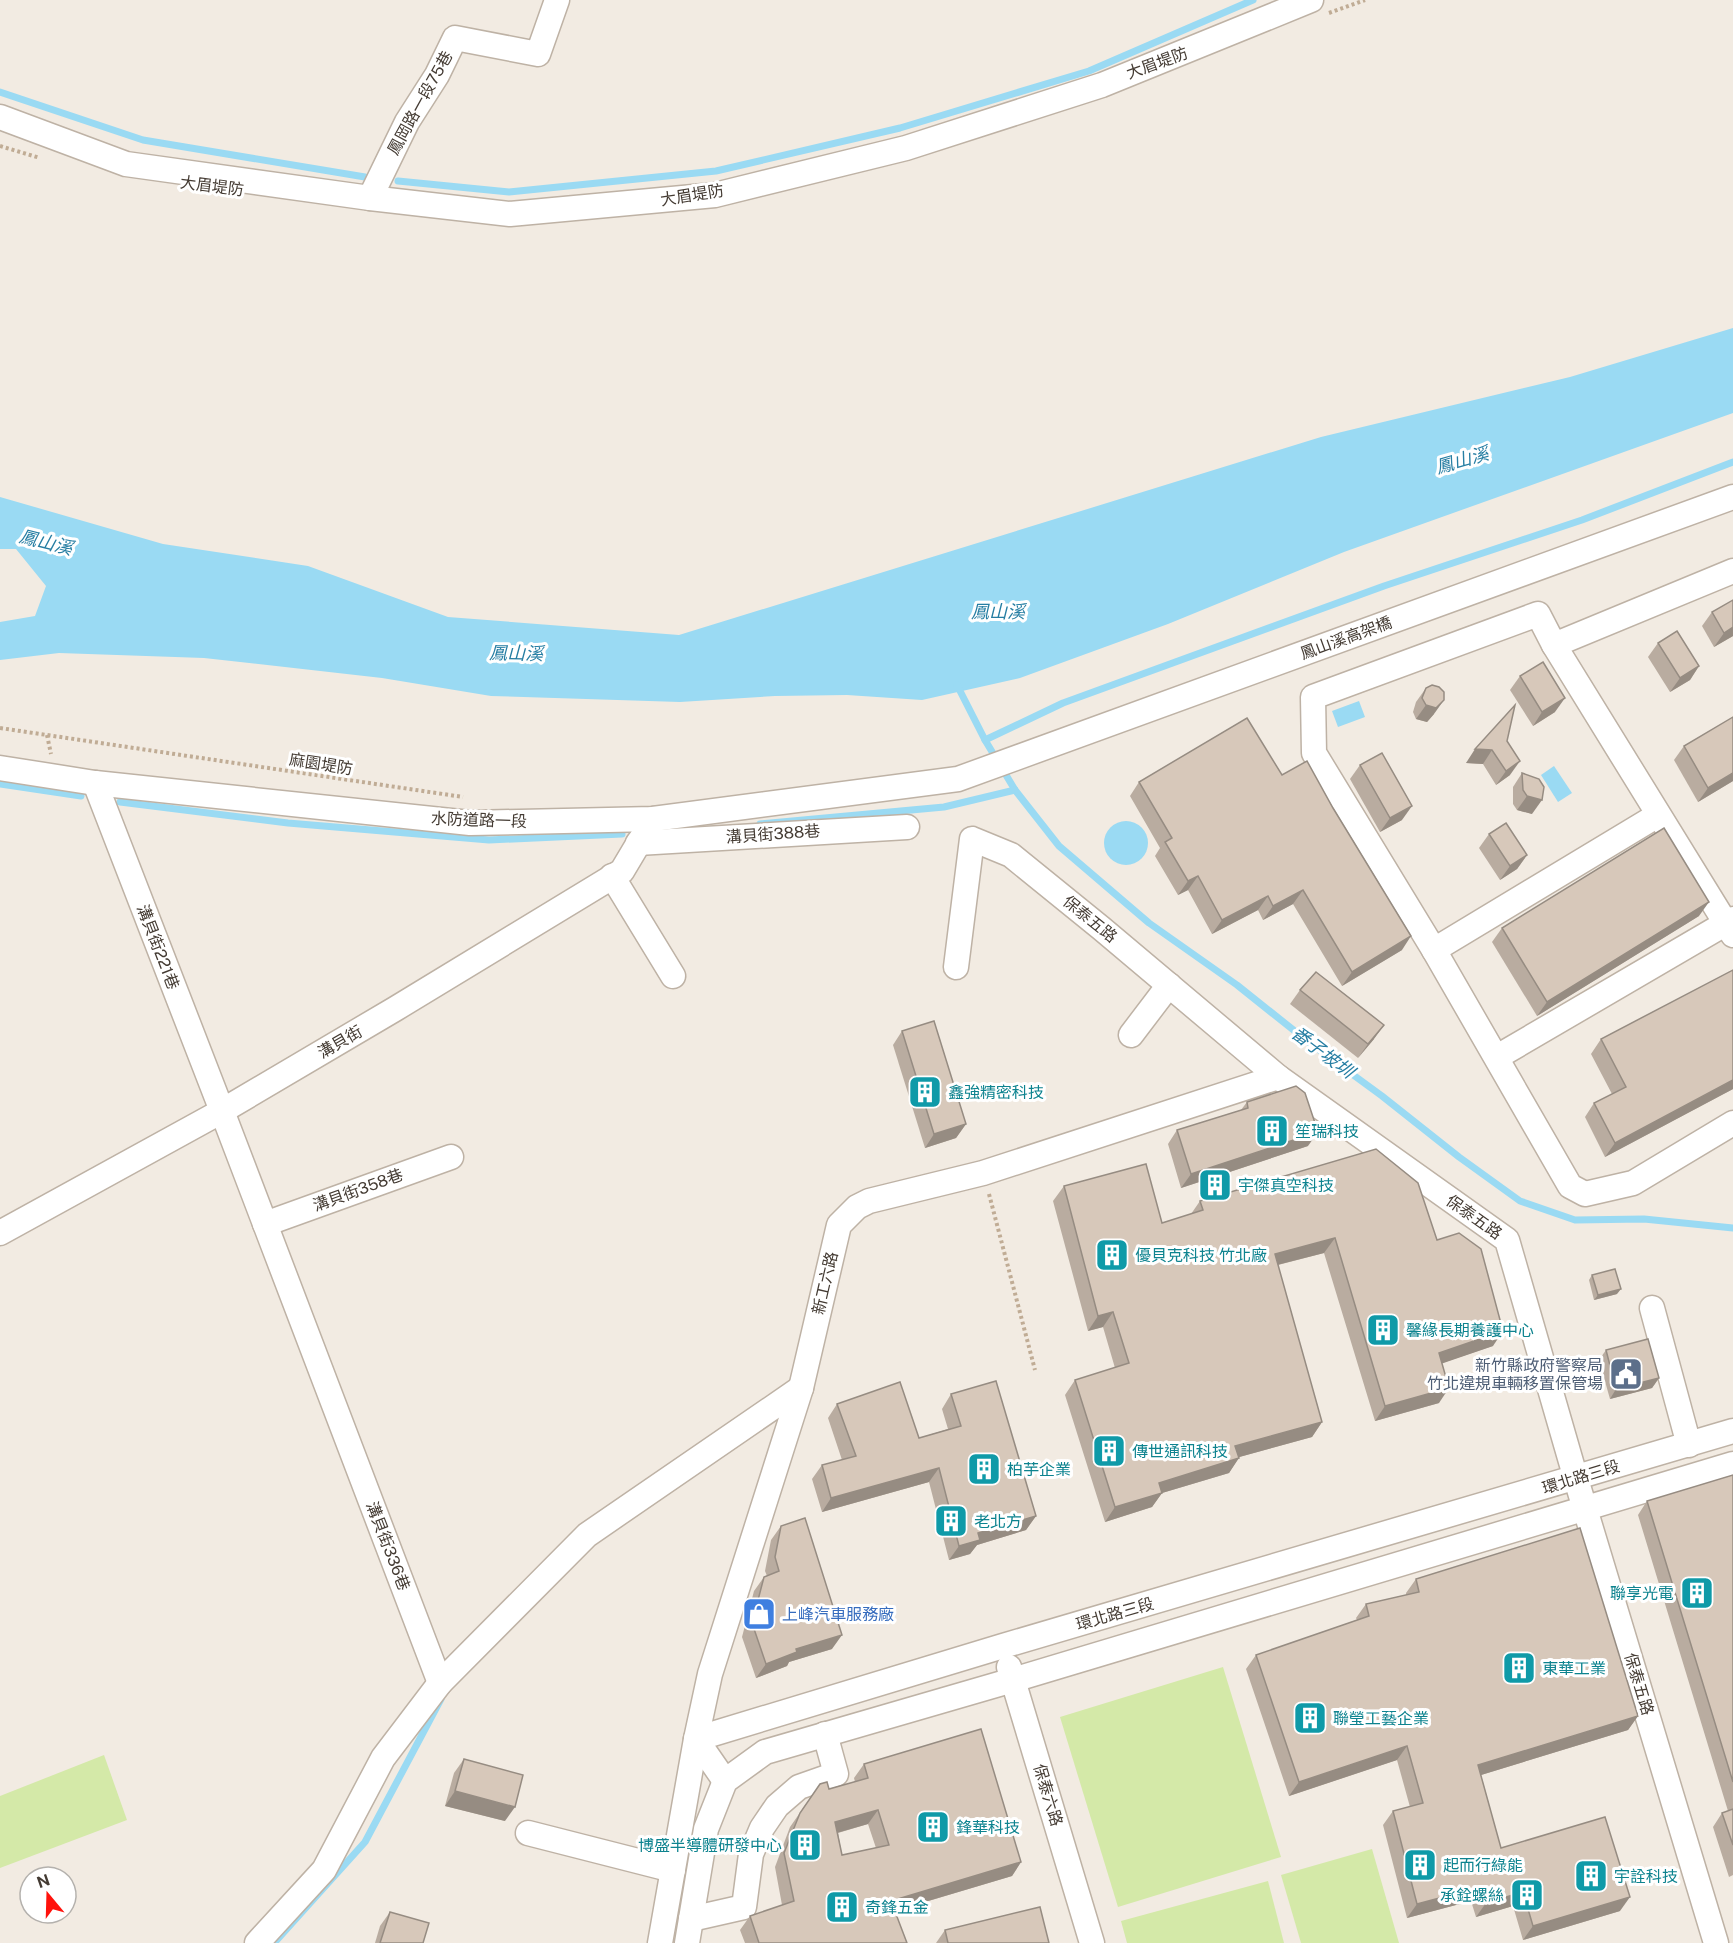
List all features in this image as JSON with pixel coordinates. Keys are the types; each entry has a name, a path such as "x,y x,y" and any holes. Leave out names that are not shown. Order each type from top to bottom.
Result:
{"street":[{"name":"鳳岡路一段75巷","path":"370,198 407,122 437,75 455,38 538,54 556,0"},
{"path":"0,117 126,164 370,198 510,214 715,195 906,148 1091,89 1307,5"},
{"name":"鳳山溪高架橋","path":"958,779 1733,497"},
{"path":"1554,645 1733,572"},
{"path":"1497,1058 1731,926 1658,815 1554,645 1538,614 1313,697 1314,753 1434,950 1570,1186 1585,1194 1633,1183 1733,1124"},
{"name":"水防道路一段","path":"0,768 95,783 470,823 653,819 958,779"},
{"name":"溝貝街221巷","path":"95,783 222,1111"},
{"path":"1434,950 1658,815"},
{"name":"溝貝街","path":"0,1233 222,1111 622,871 653,819"},
{"name":"溝貝街388巷","path":"638,843 907,827"},
{"name":"保泰五路","path":"956,967 972,839 1011,855 1278,1077 1507,1240 1576,1479 1717,1940"},
{"path":"612,876 673,976"},
{"path":"1131,1035 1169,985"},
{"name":"新工六路","path":"696,1739 710,1674 801,1388 839,1226 857,1207 869,1201 983,1173 1278,1077"},
{"name":"溝貝街336巷","path":"222,1111 440,1683"},
{"name":"溝貝街358巷","path":"265,1224 451,1157"},
{"path":"1652,1308 1689,1445"},
{"path":"257,1943 324,1870 383,1758 440,1683 587,1535 801,1388"},
{"name":"環北路三段","path":"696,1739 1733,1431"},
{"name":"環北路三段","path":"725,1781 765,1752 1733,1464"},
{"name":"保泰六路","path":"1003,1646 1092,1943"},
{"path":"691,1919 744,1907 751,1854 762,1828 777,1806 799,1787 836,1774 825,1734"},
{"path":"687,1943 706,1829 725,1781 696,1739"},
{"path":"660,1943 696,1739"},
{"path":"528,1833 673,1870"}],"path":[{"path":"1307,5 1365,0"},
{"path":"0,146 45,160"},
{"name":"麻園堤防","path":"0,728 470,798"},
{"path":"983,1173 1035,1370"}],"green space":[{"path":"1223,1667 1281,1857 1118,1907 1060,1717"},
{"path":"104,1755 127,1820 0,1868 0,1796"},
{"path":"1372,1849 1399,1943 1301,1943 1281,1875"},
{"path":"1268,1881 1284,1943 1127,1943 1121,1921"}],"water":[{"name":"鳳山溪","path":"1733,328 1733,413 1344,552 1168,624 1020,678 922,700 847,695 775,696 680,702 491,696 382,678 204,658 59,653 0,660 0,622 35,616 46,586 16,549 0,549 0,497 163,544 308,566 448,617 679,635 1321,437 1570,377"},
{"path":"1359,701 1365,717 1338,727 1332,711"},
{"path":"1554,766 1572,793 1558,802 1541,775"},
{"path":"1126,821 1134,822 1142,827 1147,835 1147,851 1142,859 1134,864 1126,865 1118,864 1110,859 1105,851 1104,843 1105,835 1110,827 1118,822"}],"building":[{"path":"1733,600 1733,627 1724,633 1712,612"},
{"path":"1677,631 1699,666 1680,678 1658,643"},
{"path":"1543,662 1565,698 1542,712 1520,676"},
{"path":"1432,685 1444,692 1444,700 1436,708 1426,705 1422,698 1426,688"},
{"path":"1515,705 1507,741 1520,761 1506,771 1492,750 1475,749"},
{"path":"1733,717 1733,773 1708,788 1684,746"},
{"path":"1247,718 1282,775 1307,761 1411,936 1352,972 1303,890 1273,906 1268,896 1222,920 1198,876 1188,881 1165,842 1172,838 1139,782"},
{"path":"1382,753 1412,806 1390,818 1360,765"},
{"path":"1522,773 1539,779 1544,787 1542,800 1527,796 1523,790"},
{"path":"1506,823 1527,855 1510,866 1489,834"},
{"path":"1664,828 1709,902 1547,1002 1502,928"},
{"path":"1733,970 1733,1080 1615,1143 1594,1103 1626,1087 1601,1039"},
{"path":"1316,972 1384,1025 1368,1044 1300,990"},
{"path":"934,1021 966,1124 934,1134 902,1031"},
{"path":"1296,1086 1305,1093 1318,1132 1191,1174 1177,1130 1248,1108 1247,1102"},
{"path":"1376,1149 1418,1183 1437,1240 1459,1233 1481,1249 1503,1331 1439,1353 1449,1388 1385,1406 1335,1238 1275,1254 1322,1422 1235,1446 1239,1458 1159,1483 1162,1493 1115,1507 1075,1380 1129,1363 1113,1312 1098,1316 1064,1186 1146,1164 1162,1223 1203,1210 1200,1201"},
{"path":"1615,1269 1621,1289 1598,1295 1592,1275"},
{"name":"新竹縣政府警察局 竹北違規車輛移置保管場","path":"1648,1339 1659,1378 1616,1389 1606,1350"},
{"path":"996,1381 1036,1516 978,1533 980,1540 959,1546 939,1468 831,1498 822,1465 856,1456 837,1404 900,1382 919,1438 961,1426 951,1394"},
{"name":"聯享光電","path":"1733,1475 1733,1782 1647,1501"},
{"path":"805,1518 842,1635 796,1649 797,1652 766,1664 752,1623 764,1577 779,1571 775,1557 781,1526"},
{"path":"1580,1528 1638,1716 1478,1765 1501,1848 1605,1817 1630,1897 1533,1926 1523,1892 1486,1903 1481,1887 1417,1904 1393,1811 1423,1803 1407,1746 1299,1782 1256,1655 1369,1616 1366,1604 1419,1592 1416,1579"},
{"path":"981,1729 1021,1862 891,1901 907,1943 759,1943 750,1916 794,1901 784,1853 800,1813 820,1784 827,1782 829,1789 868,1778 864,1764","holes":["878,1810 889,1845 842,1855 835,1822"]},
{"path":"464,1759 523,1775 515,1807 455,1791"},
{"path":"1733,1809 1733,1845 1722,1813"},
{"path":"1040,1907 1049,1943 948,1943 945,1930"},
{"path":"390,1912 429,1923 423,1943 380,1943"}],"waterway":[{"path":"398,181 509,192 716,171 900,128 1089,71 1253,0"},
{"path":"0,92 143,140 365,177"},
{"path":"985,740 1063,703 1384,586 1582,520 1733,462"},
{"name":"番子坡圳","path":"957,685 985,740 1015,790 1059,846 1149,923 1237,985 1459,1157 1520,1201 1575,1220 1644,1219 1733,1228"},
{"path":"0,784 81,796"},
{"path":"760,824 944,807 1015,790"},
{"path":"120,802 288,823 489,840 622,834"},
{"path":"275,1942 365,1842 441,1699"}],"place":[{"name":"鑫強精密科技","path":"925,1092"},
{"name":"笙瑞科技","path":"1272,1131"},
{"name":"宇傑真空科技","path":"1215,1185"},
{"name":"優貝克科技 竹北廠","path":"1112,1255"},
{"name":"馨緣長期養護中心","path":"1383,1330"},
{"name":"新竹縣政府警察局 竹北違規車輛移置保管場","path":"1626,1374"},
{"name":"傳世通訊科技","path":"1109,1451"},
{"name":"柏芋企業","path":"984,1469"},
{"name":"老北方","path":"951,1521"},
{"name":"聯享光電","path":"1697,1593"},
{"name":"上峰汽車服務廠","path":"759,1614"},
{"name":"東華工業","path":"1519,1668"},
{"name":"聯瑩工藝企業","path":"1310,1718"},
{"name":"鋒華科技","path":"933,1827"},
{"name":"博盛半導體研發中心","path":"805,1845"},
{"name":"起而行綠能","path":"1420,1865"},
{"name":"宇詮科技","path":"1591,1876"},
{"name":"承銓螺絲","path":"1527,1895"},
{"name":"奇鋒五金","path":"842,1907"}]}
